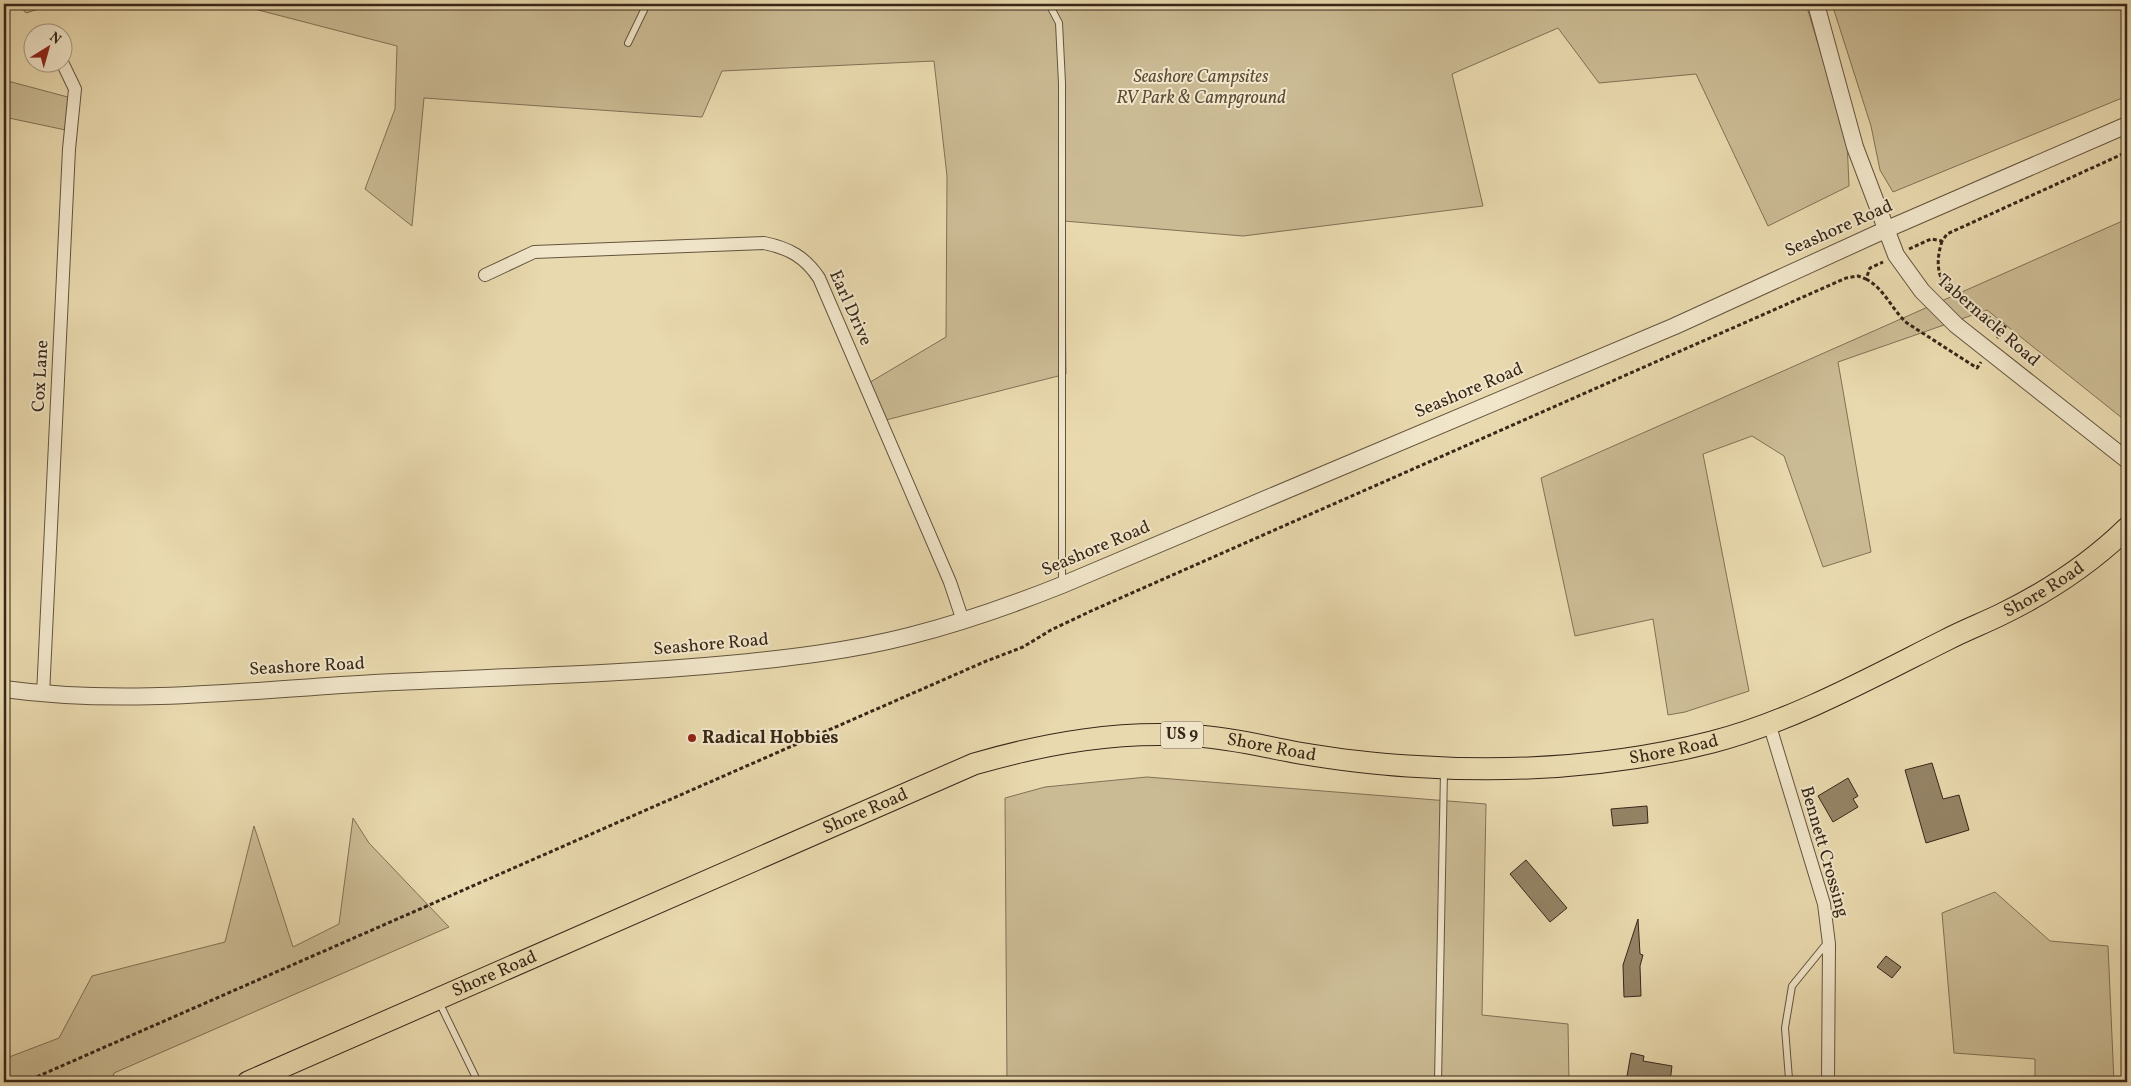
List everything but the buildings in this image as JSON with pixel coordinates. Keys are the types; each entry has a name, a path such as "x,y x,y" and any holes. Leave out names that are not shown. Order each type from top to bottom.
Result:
{"main road":[{"name":"Shore Road","path":"248,1082 951,772 1021,750 1099,737 1148,734 1236,740 1354,761 1444,768 1536,768 1636,757 1713,742 1768,723 1842,692 2019,605 2081,566 2127,528"}],"street":[{"name":"Tabernacle Road","path":"1816,4 1856,148 1885,230 1896,255 1922,291 1956,325 2127,460"},
{"name":"Cox Lane","path":"43,695 68,149 75,89 67,72"},
{"name":"Seashore Road","path":"4,689 43,695 158,697 701,666 837,651 908,636 963,621 1062,585 1675,326 1885,230 2127,125"},
{"name":"Earl Drive","path":"485,275 534,252 764,243 781,246 796,253 809,264 819,278 950,582 963,621"},
{"name":"Bennett Crossing","path":"1768,723 1824,904 1829,940 1828,1082"}],"lane":[{"path":"628,43 645,4"},
{"path":"1049,4 1059,23 1062,83 1062,585"},
{"path":"1438,1082 1444,768"},
{"path":"1791,1082 1789,1078 1785,1028 1792,986 1829,940"},
{"path":"437,999 478,1082"}],"path":[{"path":"25,1082 984,662 1023,647 1051,630 1090,611 1846,278 1858,276 1880,287 1896,314 1977,368 2005,327 1979,311 1943,281 1938,267 1942,241 1947,234 2127,152"},
{"path":"1931,239 1942,241"},
{"path":"1866,279 1870,268"}],"green space":[{"path":"18,4 54,4 26,13"},
{"name":"Seashore Campsites RV Park & Campground","path":"235,4 1806,4 1847,140 1849,186 1768,226 1696,74 1599,83 1558,28 1452,74 1483,206 1243,236 1064,221 1066,374 882,421 867,384 946,337 947,176 934,61 722,71 702,117 424,98 412,226 365,189 395,109 397,46"},
{"path":"1832,4 2127,4 2127,96 1893,192 1880,170 1871,126"},
{"path":"4,80 79,100 75,132 4,117"},
{"path":"2127,219 2127,422 1987,310 1838,362 1871,552 1823,567 1784,456 1752,436 1703,454 1749,691 1685,712 1668,715 1653,619 1575,636 1541,478"},
{"path":"1147,777 1486,804 1482,1015 1568,1024 1569,1082 1007,1082 1005,798 1045,787"},
{"path":"353,818 369,843 449,927 114,1073 112,1082 4,1082 4,1059 59,1038 92,976 225,942 254,826 293,947 339,924"},
{"path":"1995,892 2050,941 2108,946 2114,1082 2035,1082 2035,1059 1954,1053 1942,913"}],"place":[{"name":"Radical Hobbies","path":"692,738"}]}
